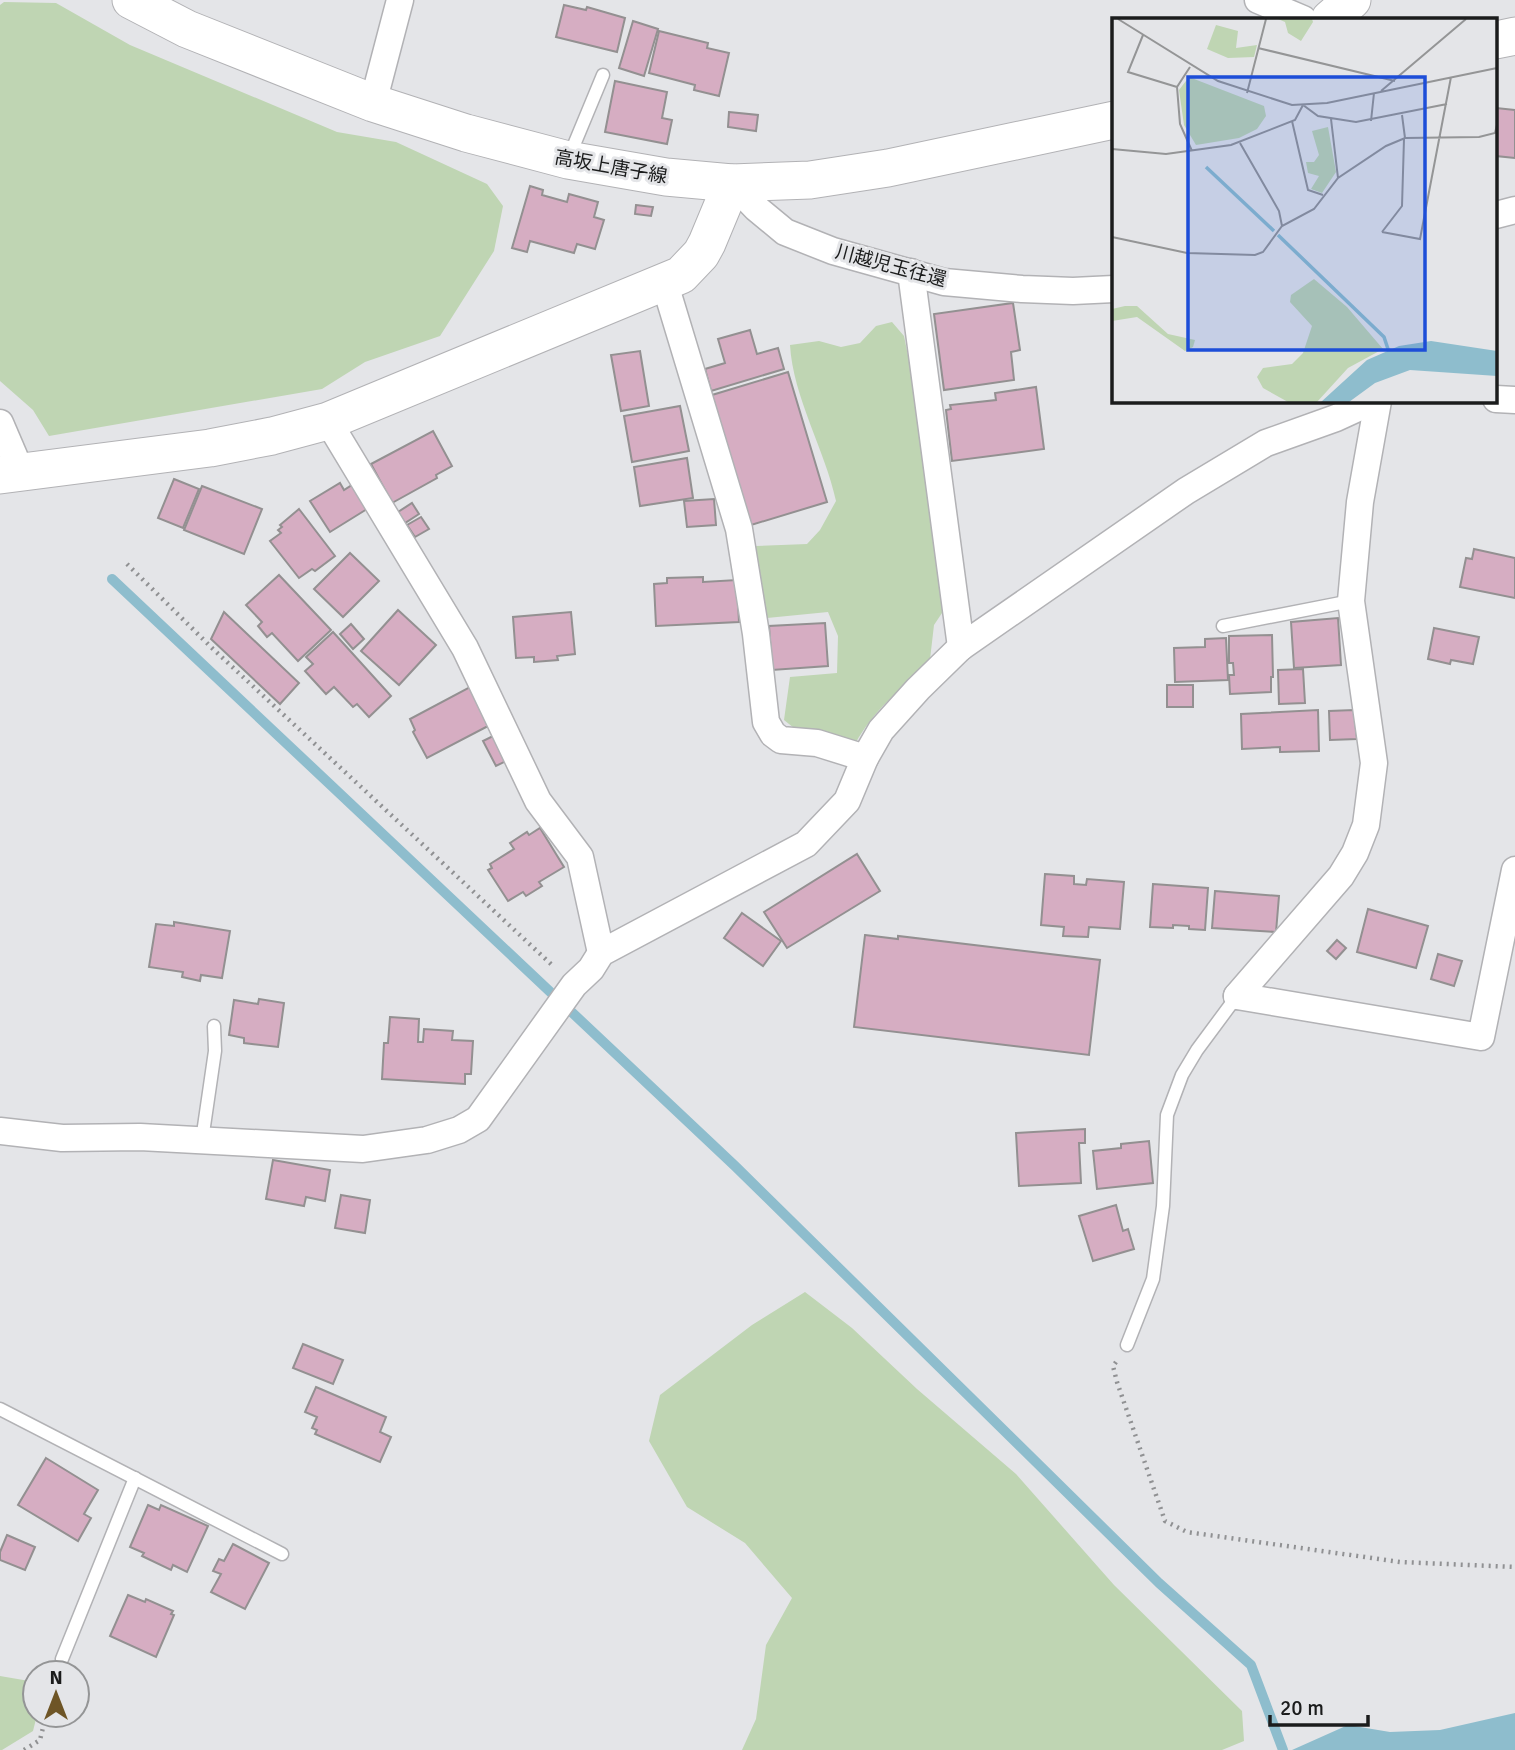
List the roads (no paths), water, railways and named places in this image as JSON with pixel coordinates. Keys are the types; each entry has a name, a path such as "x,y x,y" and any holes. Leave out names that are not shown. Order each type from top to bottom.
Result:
{"main road":[{"name":"高坂上唐子線","path":"131,0 187,29 373,103 466,133 568,160 666,177 732,183 810,180 888,168 1112,121"},
{"path":"1331,18 1352,0"},
{"path":"10,474 210,447 272,436 328,421 681,275 701,254 732,183"}],"street":[{"path":"373,103 400,0"},
{"path":"1258,0 1301,18"},
{"name":"川越児玉往還","path":"732,183 785,232 833,251 944,282 1022,289 1112,289"},
{"path":"1498,214 1515,210"},
{"path":"911,272 961,647"},
{"path":"664,281 739,528 756,634 766,722 773,734 781,740 817,743 865,758"},
{"path":"0,1131 61,1138 140,1137 363,1149 427,1140 459,1130 478,1119 574,985 591,969 601,953 806,844 847,801 865,758 881,730 961,647 1186,491 1266,443 1374,402"},
{"path":"1237,996 1341,876 1355,853 1366,825 1374,763 1351,601 1360,502 1376,402"},
{"path":"328,421 465,648 538,801 580,858 601,953"},
{"path":"0,423 10,474"},
{"path":"1237,996 1481,1037 1515,870"}],"lane":[{"path":"568,160 603,75"},
{"path":"1223,626 1351,601"},
{"path":"1127,1345 1153,1279 1163,1206 1167,1115 1187,1067 1237,996"},
{"path":"202,1140 215,1051 214,1026"},
{"path":"0,1409 282,1554"},
{"path":"62,1659 135,1478"}],"water":[{"path":"1515,1713 1515,1750 1292,1750 1348,1725 1390,1732 1440,1730"}],"waterway":[{"path":"112,579 735,1166 1159,1583 1251,1665 1283,1750"}]}
